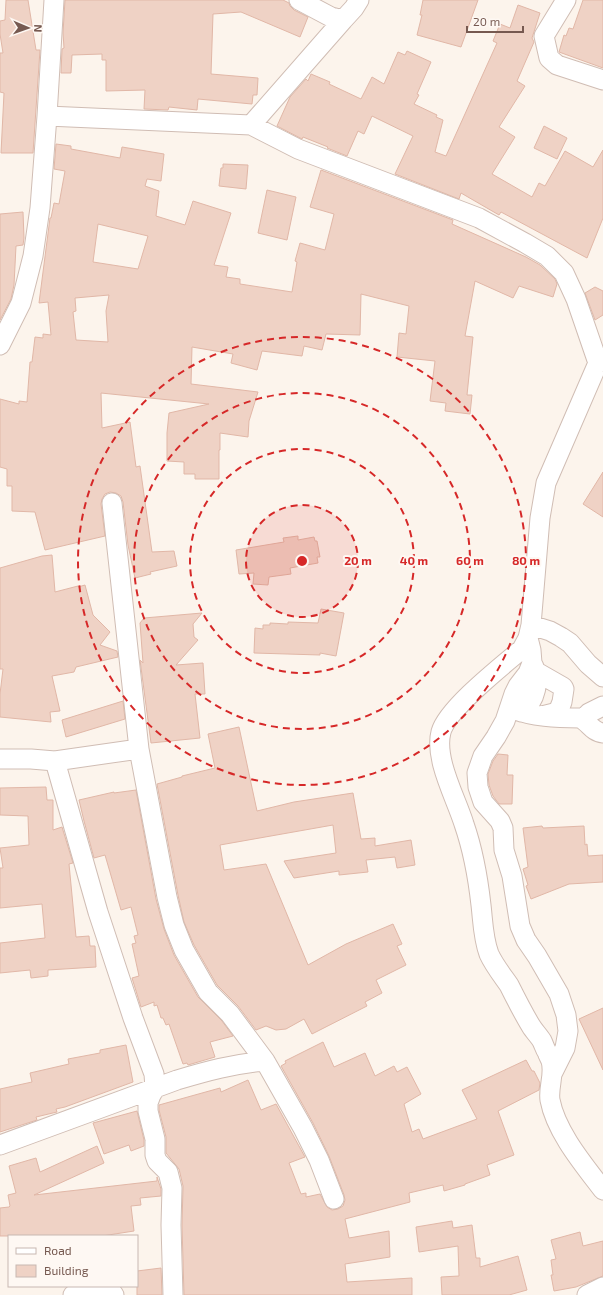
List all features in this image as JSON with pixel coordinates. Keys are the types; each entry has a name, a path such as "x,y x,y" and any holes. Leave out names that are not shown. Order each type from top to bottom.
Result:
{"street":[{"path":"0,346 21,303 33,256 40,208 54,0"},
{"path":"298,0 331,16 343,20"},
{"path":"251,125 359,0"},
{"path":"566,0 544,36 549,58 557,65 603,80"},
{"path":"47,116 251,125 298,149 479,218 547,256 564,273 576,299 600,363 546,483 540,518 529,632 536,685 533,699 527,708 515,710 501,729 480,763 477,773 478,788 483,802 500,821 503,828 504,850 512,876 520,926 526,940 559,994 566,1015 568,1031 564,1048 552,1074"},
{"path":"112,503 140,749 166,897 174,925 184,950 208,992 230,1014 265,1061 303,1128 319,1160 334,1199"},
{"path":"529,632 550,631 561,637 603,677"},
{"path":"529,632 522,649 453,711 441,731 441,752 443,766 452,795 464,822 469,840 477,883 483,930 490,954 541,1040 551,1061 551,1106 563,1134 578,1158 603,1190"},
{"path":"534,667 564,689 562,702 558,712 542,716"},
{"path":"583,719 589,713 603,706"},
{"path":"515,710 542,716 583,719 595,731 603,733"},
{"path":"0,759 55,761 140,749"},
{"path":"55,761 98,912 133,1018 154,1074 156,1088 148,1103 148,1111 155,1139 155,1155 157,1161 168,1172 172,1188 170,1225 173,1295"},
{"path":"0,1145 204,1071 236,1064 265,1061"},
{"path":"587,1295 603,1287"},
{"path":"73,1295 111,1291 114,1295"}],"building":[{"path":"6,0 28,0 36,50 40,50 33,153 1,153 4,93 0,92 0,53 3,53 0,34 0,21 5,20"},
{"path":"65,0 283,0 289,3 294,10 308,17 300,37 241,12 213,14 211,74 258,78 257,95 253,95 252,104 198,99 197,110 169,107 168,110 144,109 145,90 106,91 106,60 102,60 102,54 72,55 71,73 61,73 62,49 64,48 63,33"},
{"path":"423,0 478,0 461,47 417,35 422,15 420,15"},
{"path":"583,0 603,0 603,68 559,52 564,35 566,36 569,28 573,29"},
{"path":"518,5 540,13 532,38 534,42 517,81 525,86 499,127 515,137 492,174 532,197 539,183 545,186 565,151 593,167 603,150 603,218 587,258 501,212 499,215 461,193 459,199 395,174 413,136 372,116 364,134 358,131 347,156 303,137 302,139 277,126 290,97 306,79 308,81 311,74 330,82 329,84 361,99 372,77 384,84 398,52 405,55 407,51 431,62 417,94 419,95 414,104 437,115 436,117 443,120 435,152 446,156 497,43 493,41 500,24 510,28"},
{"path":"544,126 567,138 557,159 534,148"},
{"path":"56,144 71,146 71,149 120,158 122,147 164,154 161,181 147,179 145,186 159,191 156,216 185,225 193,201 231,213 214,265 228,267 226,277 240,279 240,284 292,292 297,262 295,261 300,243 325,250 334,214 310,207 321,170 453,220 452,224 526,257 540,265 555,279 557,284 553,297 519,286 513,298 475,281 465,336 473,337 467,395 472,395 470,414 445,411 446,403 430,401 435,361 397,357 399,333 406,334 409,306 361,294 360,335 326,334 322,350 304,346 302,356 262,351 257,370 231,363 233,354 192,347 191,384 258,392 249,421 248,437 220,433 219,479 195,479 195,474 184,474 184,462 167,461 169,413 209,404 101,393 102,428 130,422 136,467 140,466 152,552 174,551 177,566 150,572 151,574 135,578 128,545 121,496 110,492 105,494 102,499 101,504 105,536 45,550 35,512 12,511 12,486 7,486 7,469 0,467 0,399 19,404 19,401 27,402 30,362 32,362 35,337 43,338 43,334 51,335 48,302 39,303 50,218 54,203 59,204 65,171 54,169","holes":["98,224 148,236 138,269 93,262","109,295 106,311 108,342 76,340 73,312 76,311 75,298"]},
{"path":"223,164 248,165 246,189 219,186 221,168 223,168"},
{"path":"267,190 296,197 287,240 258,233"},
{"path":"23,212 23,245 16,246 14,285 11,299 0,320 0,214"},
{"path":"595,287 603,291 603,315 595,320 585,293"},
{"path":"603,472 603,517 583,504"},
{"path":"298,536 298,540 314,537 315,541 317,541 320,557 317,557 318,563 290,568 291,574 269,577 268,585 253,584 254,573 239,574 236,550 284,542 283,538"},
{"path":"52,555 55,592 85,585 93,615 110,632 100,645 117,651 118,657 76,667 74,672 52,676 60,711 50,712 51,722 0,717 0,694 3,669 0,669 0,568 42,556"},
{"path":"321,609 344,613 336,656 320,653 320,655 254,653 255,628 263,629 263,625 270,625 270,623 318,623"},
{"path":"202,613 193,624 194,637 198,640 176,665 203,663 205,694 195,694 200,738 151,743 140,660 143,663 140,623 144,618"},
{"path":"123,701 125,719 66,737 62,720"},
{"path":"239,727 257,811 294,802 353,793 361,839 375,838 375,846 411,840 415,865 397,868 395,857 366,860 368,872 339,875 339,871 294,878 284,861 336,853 333,825 220,845 224,870 266,864 308,965 346,944 393,924 402,944 397,946 406,965 376,980 382,993 365,1002 367,1006 312,1034 304,1019 286,1029 276,1030 266,1026 256,1030 238,1006 217,985 194,945 184,922 157,784 215,768 208,734"},
{"path":"498,754 508,755 507,775 513,775 512,804 499,804 493,796 489,785 488,774 493,761"},
{"path":"46,787 47,800 53,800 53,830 62,827 73,863 69,864 76,937 89,936 90,946 95,946 96,967 48,970 48,976 31,978 30,970 0,973 0,943 45,938 42,904 0,908 0,868 3,868 0,848 29,845 28,816 0,815 0,788"},
{"path":"136,790 156,899 164,929 174,955 198,997 222,1021 233,1036 210,1042 215,1057 188,1065 187,1063 183,1064 169,1024 166,1025 163,1018 161,1018 157,1005 154,1006 154,1002 141,1007 132,978 139,976 132,944 136,943 134,936 138,935 131,907 121,910 105,855 94,858 79,800 114,792"},
{"path":"542,826 543,828 584,826 585,845 587,844 588,856 603,855 603,882 569,884 531,899 526,886 528,885 523,869 528,867 523,828"},
{"path":"603,1008 603,1070 579,1019"},
{"path":"323,1042 334,1067 365,1053 375,1076 394,1066 397,1072 407,1067 421,1094 404,1104 412,1132 419,1129 423,1139 477,1119 462,1090 526,1060 540,1083 539,1090 498,1111 514,1155 487,1165 490,1175 465,1185 444,1191 443,1185 409,1193 410,1202 345,1219 349,1238 389,1231 390,1257 345,1264 347,1282 412,1278 412,1295 184,1295 182,1225 183,1186 179,1169 166,1153 166,1137 159,1105 220,1088 221,1092 248,1080 261,1110 276,1104 305,1157 289,1163 301,1194 306,1193 306,1197 320,1194 327,1207 332,1210 338,1209 343,1206 345,1200 329,1156 313,1123 281,1066 286,1063 285,1061"},
{"path":"126,1045 133,1082 56,1109 57,1112 36,1117 37,1120 0,1132 0,1089 32,1082 30,1073 69,1064 68,1059 100,1053 100,1050"},
{"path":"137,1111 144,1146 131,1151 129,1145 104,1154 93,1123"},
{"path":"97,1146 104,1163 34,1195 157,1181 157,1177 161,1189 161,1196 140,1198 141,1205 131,1206 134,1231 108,1235 0,1236 0,1208 9,1207 8,1195 16,1193 9,1166 36,1158 40,1172"},
{"path":"452,1221 453,1228 472,1225 476,1258 480,1258 480,1267 518,1256 527,1290 509,1295 442,1295 441,1277 459,1276 458,1246 419,1252 416,1227"},
{"path":"580,1232 583,1246 603,1241 603,1276 576,1287 554,1291 551,1275 553,1275 551,1260 556,1259 551,1240"},
{"path":"161,1268 162,1295 137,1295 138,1271"}]}
